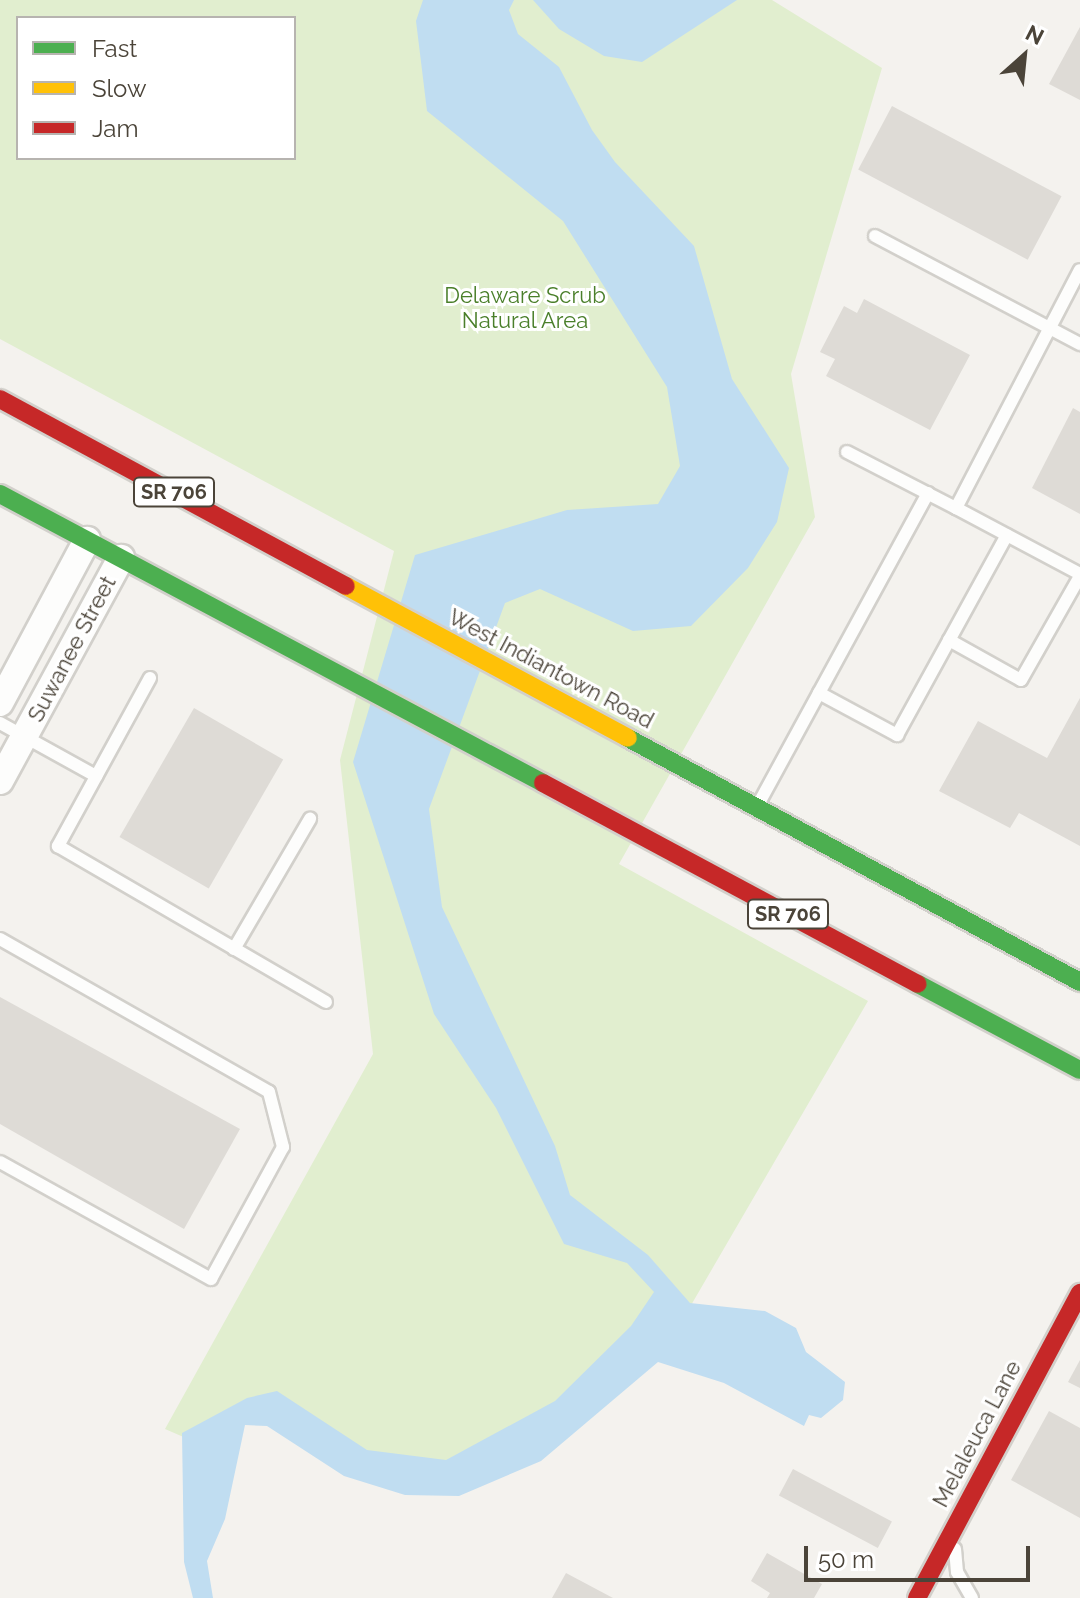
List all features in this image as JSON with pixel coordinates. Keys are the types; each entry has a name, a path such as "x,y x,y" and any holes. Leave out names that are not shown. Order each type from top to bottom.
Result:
{"main road":[{"name":"West Indiantown Road","path":"0,399 1080,982"},
{"name":"SR 706","path":"0,494 1080,1070"},
{"name":"Melaleuca Lane","path":"917,1598 1080,1293"}],"street":[{"name":"Suwanee Street","path":"0,703 87,540"},
{"name":"Suwanee Street","path":"0,781 121,558"}],"lane":[{"path":"875,236 1080,344"},
{"path":"956,508 1080,270"},
{"path":"847,452 1080,575 1021,680 949,640"},
{"path":"757,808 928,493"},
{"path":"819,693 897,735 1007,535"},
{"path":"150,678 58,846 326,1002"},
{"path":"0,723 96,776"},
{"path":"234,949 310,819"},
{"path":"0,939 269,1092 283,1147 211,1279 0,1162"},
{"path":"953,1530 957,1572 972,1598"}],"green space":[{"name":"Delaware Scrub Natural Area","path":"0,0 772,0 882,68 791,374 815,517 619,864 868,1001 676,1331 471,1473 358,1463 266,1407 195,1442 165,1429 373,1054 340,760 394,551 0,339"}],"water":[{"path":"423,0 514,0 509,10 518,34 559,67 592,130 615,162 694,246 732,379 789,468 777,522 748,568 691,626 633,631 540,589 505,603 429,809 442,907 555,1146 570,1195 648,1255 690,1303 765,1311 796,1328 806,1352 845,1382 843,1400 821,1418 809,1415 804,1426 724,1383 658,1362 541,1461 459,1496 405,1495 344,1476 267,1426 245,1425 225,1519 207,1561 213,1598 193,1598 184,1562 182,1433 247,1398 277,1391 367,1450 446,1460 555,1401 631,1326 654,1292 627,1263 564,1244 496,1108 434,1014 353,762 415,555 567,510 658,504 680,466 667,387 563,221 427,111 416,21"},
{"path":"533,0 737,0 642,62 604,56 559,29"}],"building":[{"path":"1080,27 1080,100 1049,84"},
{"path":"892,106 1062,196 1028,260 858,170"},
{"path":"864,299 970,355 930,430 826,376 835,359 820,352 844,306 857,313"},
{"path":"1073,408 1080,412 1080,514 1032,488"},
{"path":"1080,698 1080,846 1019,813 1010,828 939,791 978,721 1047,758"},
{"path":"194,708 283,760 209,889 120,837"},
{"path":"0,997 240,1129 184,1229 0,1124"},
{"path":"1080,1360 1080,1388 1068,1382"},
{"path":"1049,1411 1080,1428 1080,1518 1011,1480"},
{"path":"793,1469 892,1522 878,1548 779,1495"},
{"path":"767,1553 822,1584 814,1598 767,1598 770,1593 751,1581"},
{"path":"566,1573 613,1598 552,1598"}],"traffic: fast":[{"path":"0,494 543,783"},
{"path":"628,738 1080,982"},
{"path":"918,984 1080,1070"}],"traffic: slow":[{"path":"346,586 628,738"}],"traffic: jam":[{"path":"0,399 346,586"},
{"path":"543,783 918,984"},
{"path":"917,1598 1080,1293"}]}
